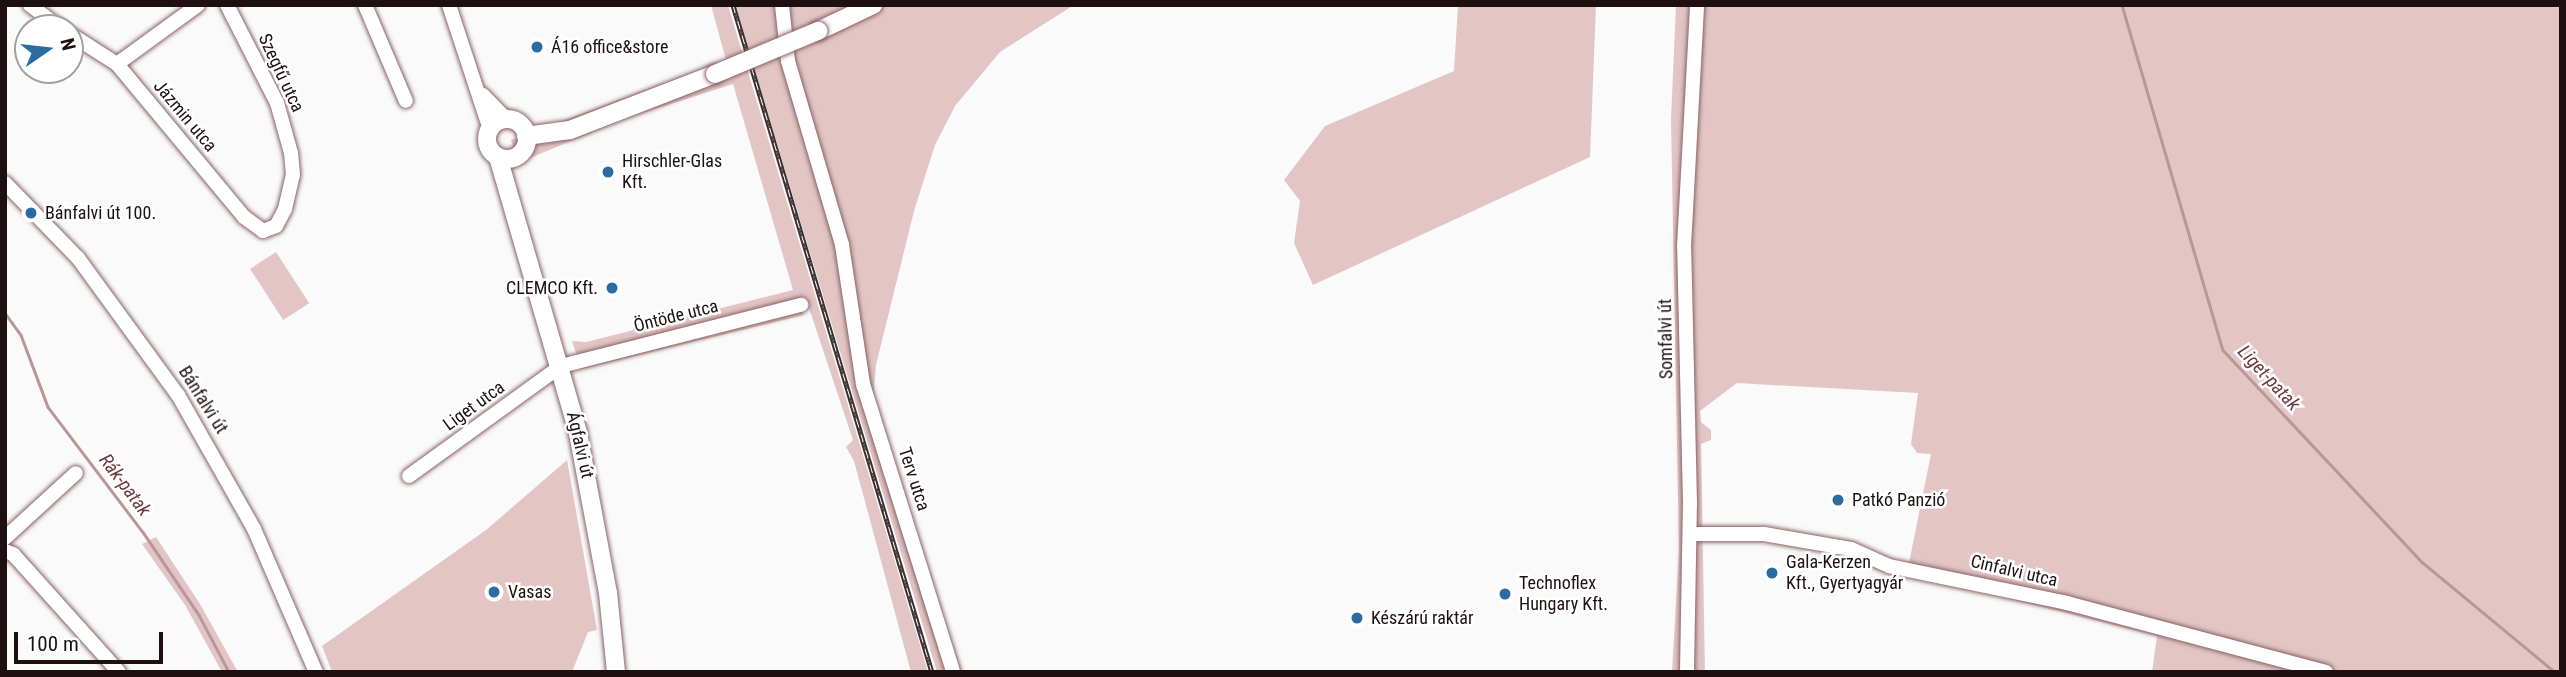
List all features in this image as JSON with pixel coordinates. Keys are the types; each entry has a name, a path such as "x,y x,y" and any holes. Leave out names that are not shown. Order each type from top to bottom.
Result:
{"main road":[{"path":"490,130 507,120 520,124 520,147 715,74 873,5"},
{"name":"Ágfalvi út","path":"490,130 488,144 520,147 518,224 561,366 600,543 616,672"}],"street":[{"path":"117,64 198,5"},
{"name":"Szegfű utca","path":"227,5 276,103 291,153 293,175 285,209 276,226 263,231"},
{"path":"365,5 406,101"},
{"path":"449,5 490,130"},
{"name":"Terv utca","path":"782,5 788,61 842,245 847,296 863,384 953,672"},
{"name":"Somfalvi út","path":"1687,672 1690,534 1684,247 1697,5"},
{"name":"Jázmin utca","path":"84,43 117,64 244,217 263,231"},
{"path":"475,86 507,120"},
{"name":"Bánfalvi út","path":"5,183 78,257 178,395 254,529 316,672"},
{"name":"Öntöde utca","path":"561,366 801,305"},
{"name":"Liget utca","path":"410,476 561,366"},
{"path":"5,538 76,473"},
{"name":"Cinfalvi utca","path":"1690,534 1774,535 1852,548 1889,566 2067,603 2326,672"},
{"path":"5,551 13,554 119,672"}],"shaded area":[{"path":"711,5 728,5 928,672 911,672 854,461 846,447 853,440 809,308 802,310 804,315 581,369 572,341 586,342 793,290 733,84 624,119 518,163 511,140 726,60"},
{"path":"735,5 1074,5 1000,52 955,106 935,145 914,211 876,365 872,414 947,672 937,672"},
{"path":"1458,5 1596,5 1590,157 1313,285 1294,243 1300,201 1284,180 1325,126 1454,71"},
{"path":"1676,5 2561,5 2561,672 2152,672 2157,636 1907,573 1931,454 1917,453 1911,444 1918,393 1737,383 1700,411 1701,422 1711,430 1711,440 1701,444 1705,672 1672,672 1679,551 1671,119"},
{"path":"276,252 309,303 283,320 250,269"},
{"path":"567,460 597,630 588,632 572,672 332,672 322,646 486,530"},
{"path":"156,537 200,604 238,672 222,672 185,605 142,544"}],"waterway":[{"name":"Liget-patak","path":"2122,5 2223,350 2422,562 2555,672"},
{"name":"Rák-patak","path":"5,313 21,335 48,407 143,532 199,615 229,672"}],"railway":[{"path":"733,5 932,672"}],"place":[{"name":"Á16 office&store","path":"537,47"},
{"name":"Hirschler-Glas Kft.","path":"608,172"},
{"name":"Bánfalvi út 100.","path":"31,213"},
{"name":"CLEMCO Kft.","path":"612,288"},
{"name":"Patkó Panzió","path":"1838,500"},
{"name":"Gala-Kerzen Kft., Gyertyagyár","path":"1772,573"},
{"name":"Vasas","path":"494,592"},
{"name":"Technoflex Hungary Kft.","path":"1505,594"},
{"name":"Készárú raktár","path":"1357,618"}]}
